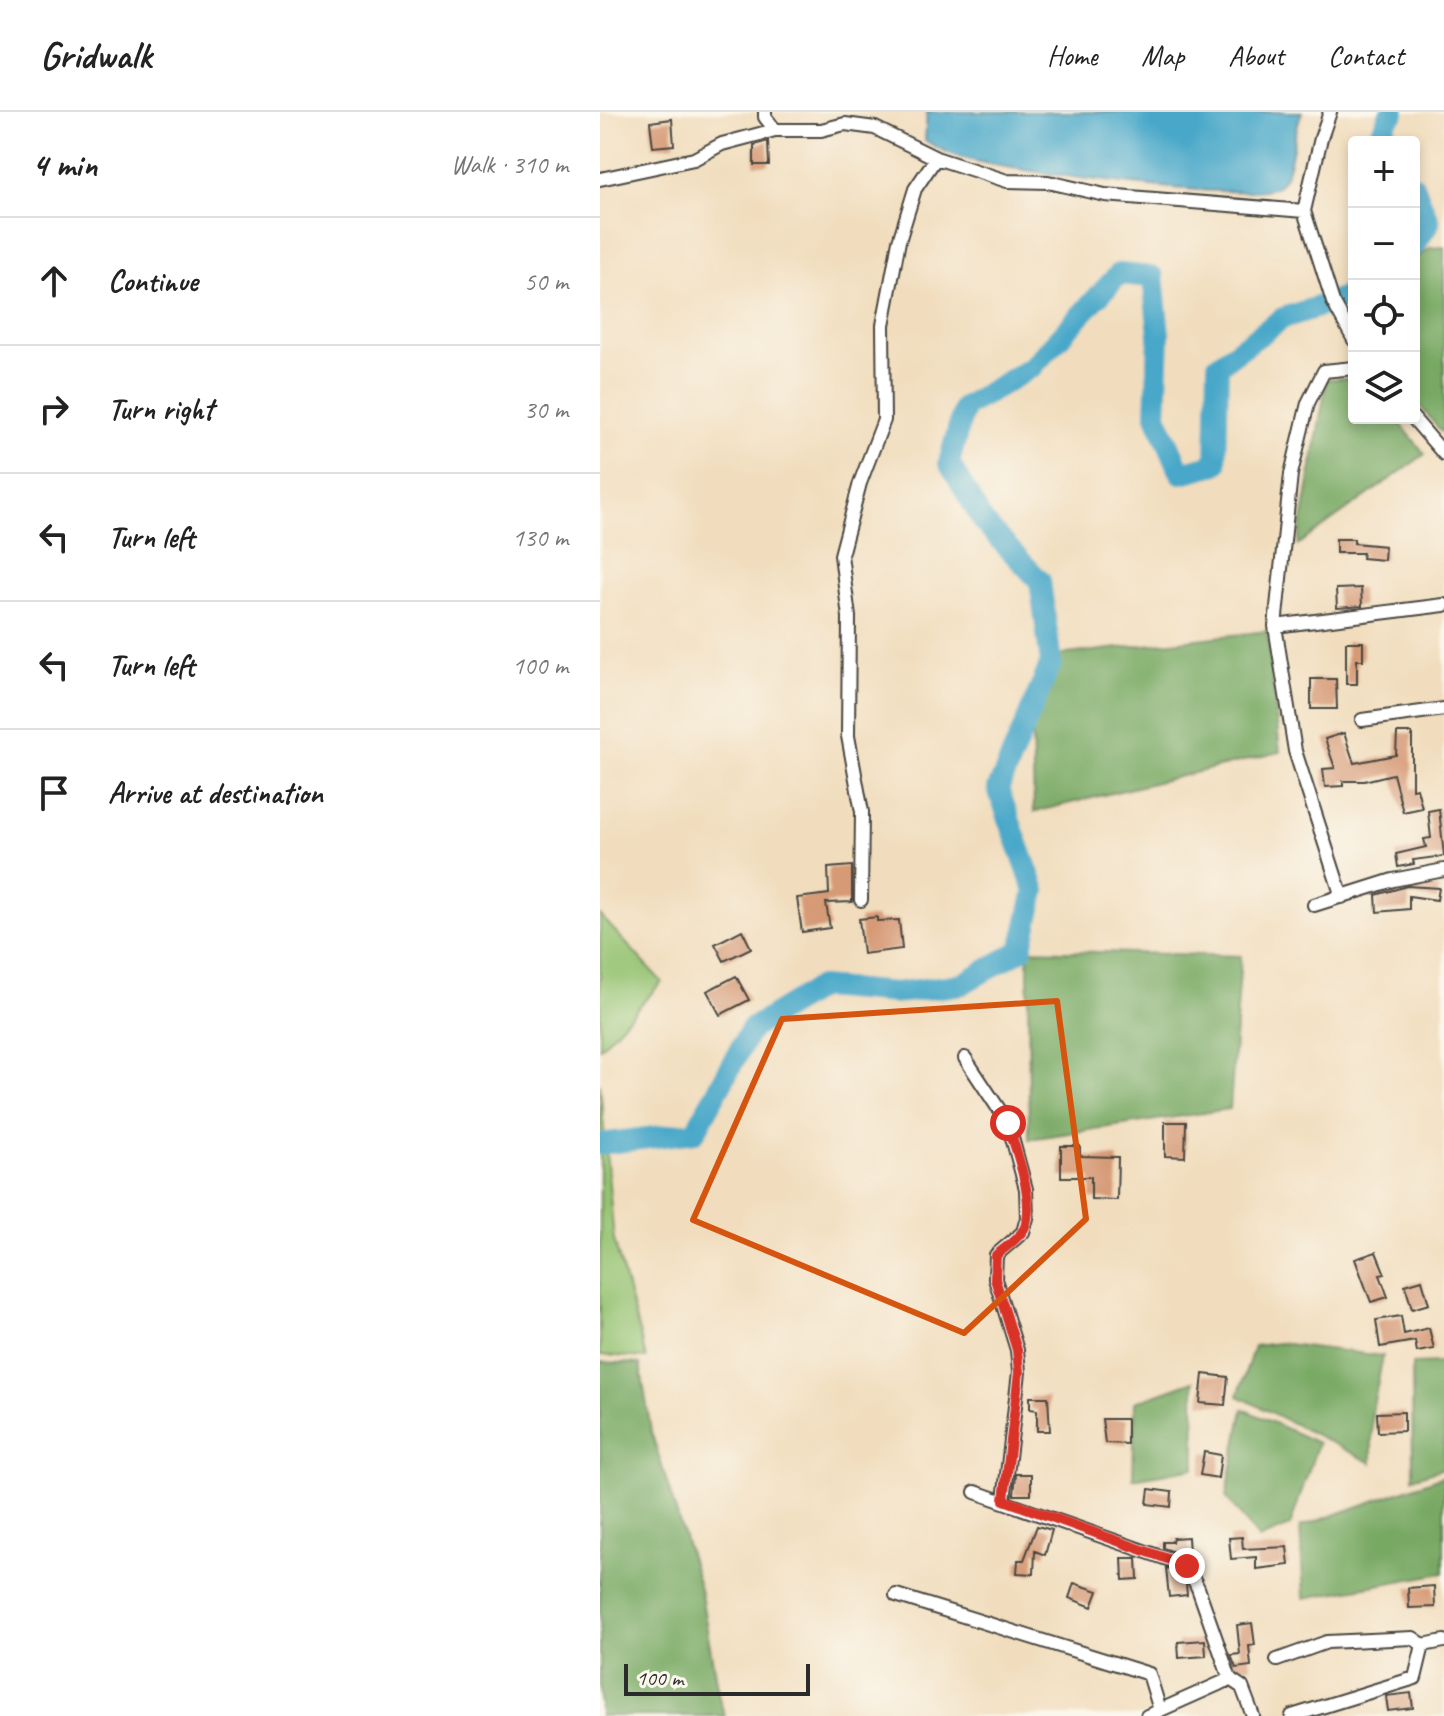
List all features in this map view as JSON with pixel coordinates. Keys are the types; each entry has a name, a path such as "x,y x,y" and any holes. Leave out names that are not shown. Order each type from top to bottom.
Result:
{"street":[{"path":"765,112 765,117 775,130"},
{"path":"1330,112 1304,211 1333,302 1348,329"},
{"path":"600,179 694,159 722,144 775,130 821,130 845,124 875,128 936,158 1007,181 1048,182 1105,195 1304,211"},
{"path":"861,900 862,812 848,736 849,617 841,555 860,483 884,420 883,325 899,241 915,189 936,158"},
{"path":"1342,897 1295,751 1275,626 1291,474 1308,403 1324,371 1348,369"},
{"path":"1419,424 1442,448"},
{"path":"1275,626 1444,605"},
{"path":"1362,720 1444,709"},
{"path":"1314,905 1393,880 1444,870"},
{"path":"965,1058 1008,1123 1026,1189 1027,1218 1023,1232 996,1255 995,1279 1017,1350 1019,1372 1004,1500"},
{"path":"975,1492 1187,1566 1198,1588 1230,1679 1242,1687 1253,1716"},
{"path":"896,1595 1149,1674 1160,1710"},
{"path":"1277,1660 1327,1642 1413,1638 1423,1645 1444,1641"},
{"path":"1292,1716 1325,1711 1415,1678 1423,1645"},
{"path":"1147,1716 1230,1679"}],"highlighted area":[{"path":"1057,1001 1086,1219 964,1333 693,1220 782,1019"}],"green space":[{"path":"1444,247 1444,429 1441,432 1420,406 1420,256 1430,248"},
{"path":"1348,378 1348,424 1401,424 1425,454 1298,545 1327,379"},
{"path":"1267,631 1280,752 1034,812 1032,728 1059,655"},
{"path":"600,915 662,982 600,1048"},
{"path":"1028,950 1241,956 1230,1109 1029,1139"},
{"path":"600,1084 614,1240 646,1358 600,1355"},
{"path":"1279,1343 1383,1356 1372,1411 1372,1463 1238,1396 1254,1346"},
{"path":"600,1362 640,1364 651,1431 700,1589 719,1698 725,1716 600,1716"},
{"path":"1444,1363 1444,1468 1413,1478 1412,1364"},
{"path":"1194,1381 1195,1468 1133,1479 1135,1402"},
{"path":"1243,1409 1318,1443 1290,1526 1259,1539 1226,1497"},
{"path":"1444,1476 1444,1573 1304,1598 1300,1527"}],"water":[{"path":"927,112 1302,112 1283,180 1277,186 1258,191 1225,191 1082,178 968,159 925,140"}],"building":[{"path":"672,119 674,145 653,147 650,122"},
{"path":"768,141 769,165 754,165 754,145"},
{"path":"1336,539 1354,539 1354,543 1385,546 1384,560 1362,558 1363,553 1336,553"},
{"path":"1361,588 1362,606 1337,608 1336,589"},
{"path":"1346,642 1363,642 1363,660 1357,660 1357,684 1346,684"},
{"path":"1311,679 1336,679 1337,709 1311,709"},
{"path":"1344,733 1354,763 1396,755 1397,733 1412,733 1412,789 1417,788 1422,808 1403,812 1393,774 1364,781 1343,781 1343,786 1325,787 1323,769 1335,768 1325,739"},
{"path":"1439,809 1444,856 1413,860 1414,864 1398,867 1396,854 1426,847 1424,839 1431,838 1428,811"},
{"path":"852,866 852,902 826,903 830,928 802,932 797,898 829,894 828,868"},
{"path":"1407,886 1439,888 1437,900 1409,896 1409,909 1377,912 1376,895"},
{"path":"877,917 877,921 899,920 902,949 863,954 859,919"},
{"path":"742,930 751,948 724,961 715,944"},
{"path":"736,976 749,1000 720,1015 707,991"},
{"path":"1165,1122 1186,1122 1185,1157 1165,1156"},
{"path":"1061,1146 1080,1146 1080,1156 1118,1157 1117,1200 1091,1199 1091,1177 1061,1177"},
{"path":"1376,1252 1385,1274 1380,1275 1388,1297 1371,1302 1355,1259"},
{"path":"1422,1280 1429,1304 1412,1309 1405,1285"},
{"path":"1401,1316 1404,1334 1429,1328 1434,1349 1417,1352 1415,1341 1380,1347 1376,1320"},
{"path":"1203,1374 1228,1377 1225,1405 1200,1403"},
{"path":"1030,1397 1048,1397 1050,1431 1037,1431 1037,1410 1030,1409"},
{"path":"1404,1412 1404,1431 1378,1432 1377,1413"},
{"path":"1102,1419 1127,1419 1127,1444 1105,1443"},
{"path":"1204,1452 1221,1455 1218,1478 1200,1475"},
{"path":"1016,1474 1031,1474 1031,1495 1014,1495"},
{"path":"1149,1489 1172,1492 1171,1507 1147,1504"},
{"path":"1037,1526 1052,1530 1045,1555 1035,1551 1034,1574 1017,1573 1018,1560 1024,1560"},
{"path":"1188,1537 1189,1553 1183,1555 1163,1548 1163,1542"},
{"path":"1242,1537 1243,1549 1287,1547 1289,1565 1256,1569 1256,1557 1231,1559 1229,1538"},
{"path":"1122,1558 1137,1558 1138,1579 1123,1580"},
{"path":"1166,1568 1181,1573 1187,1595 1169,1597"},
{"path":"1074,1583 1098,1591 1092,1607 1069,1598"},
{"path":"1434,1586 1435,1607 1409,1608 1408,1588"},
{"path":"1252,1623 1255,1645 1249,1646 1251,1666 1236,1668 1231,1655 1240,1654 1237,1625"},
{"path":"1205,1640 1206,1656 1179,1658 1178,1642"},
{"path":"1411,1693 1413,1708 1388,1711 1386,1696"}],"waterway":[{"path":"1380,136 1394,112"},
{"path":"1420,201 1429,223 1420,237"},
{"path":"600,1144 695,1132 751,1029 820,987 896,993 962,984 1021,950 1035,891 998,789 1051,663 1040,581 984,523 949,463 964,407 1032,367 1119,274 1153,277 1159,335 1156,415 1181,473 1216,464 1218,365 1283,318 1348,295"}],"route":[{"path":"1008,1123 1026,1189 1027,1218 1023,1232 996,1255 995,1279 1017,1350 1019,1372 1004,1500 1187,1566"}]}
